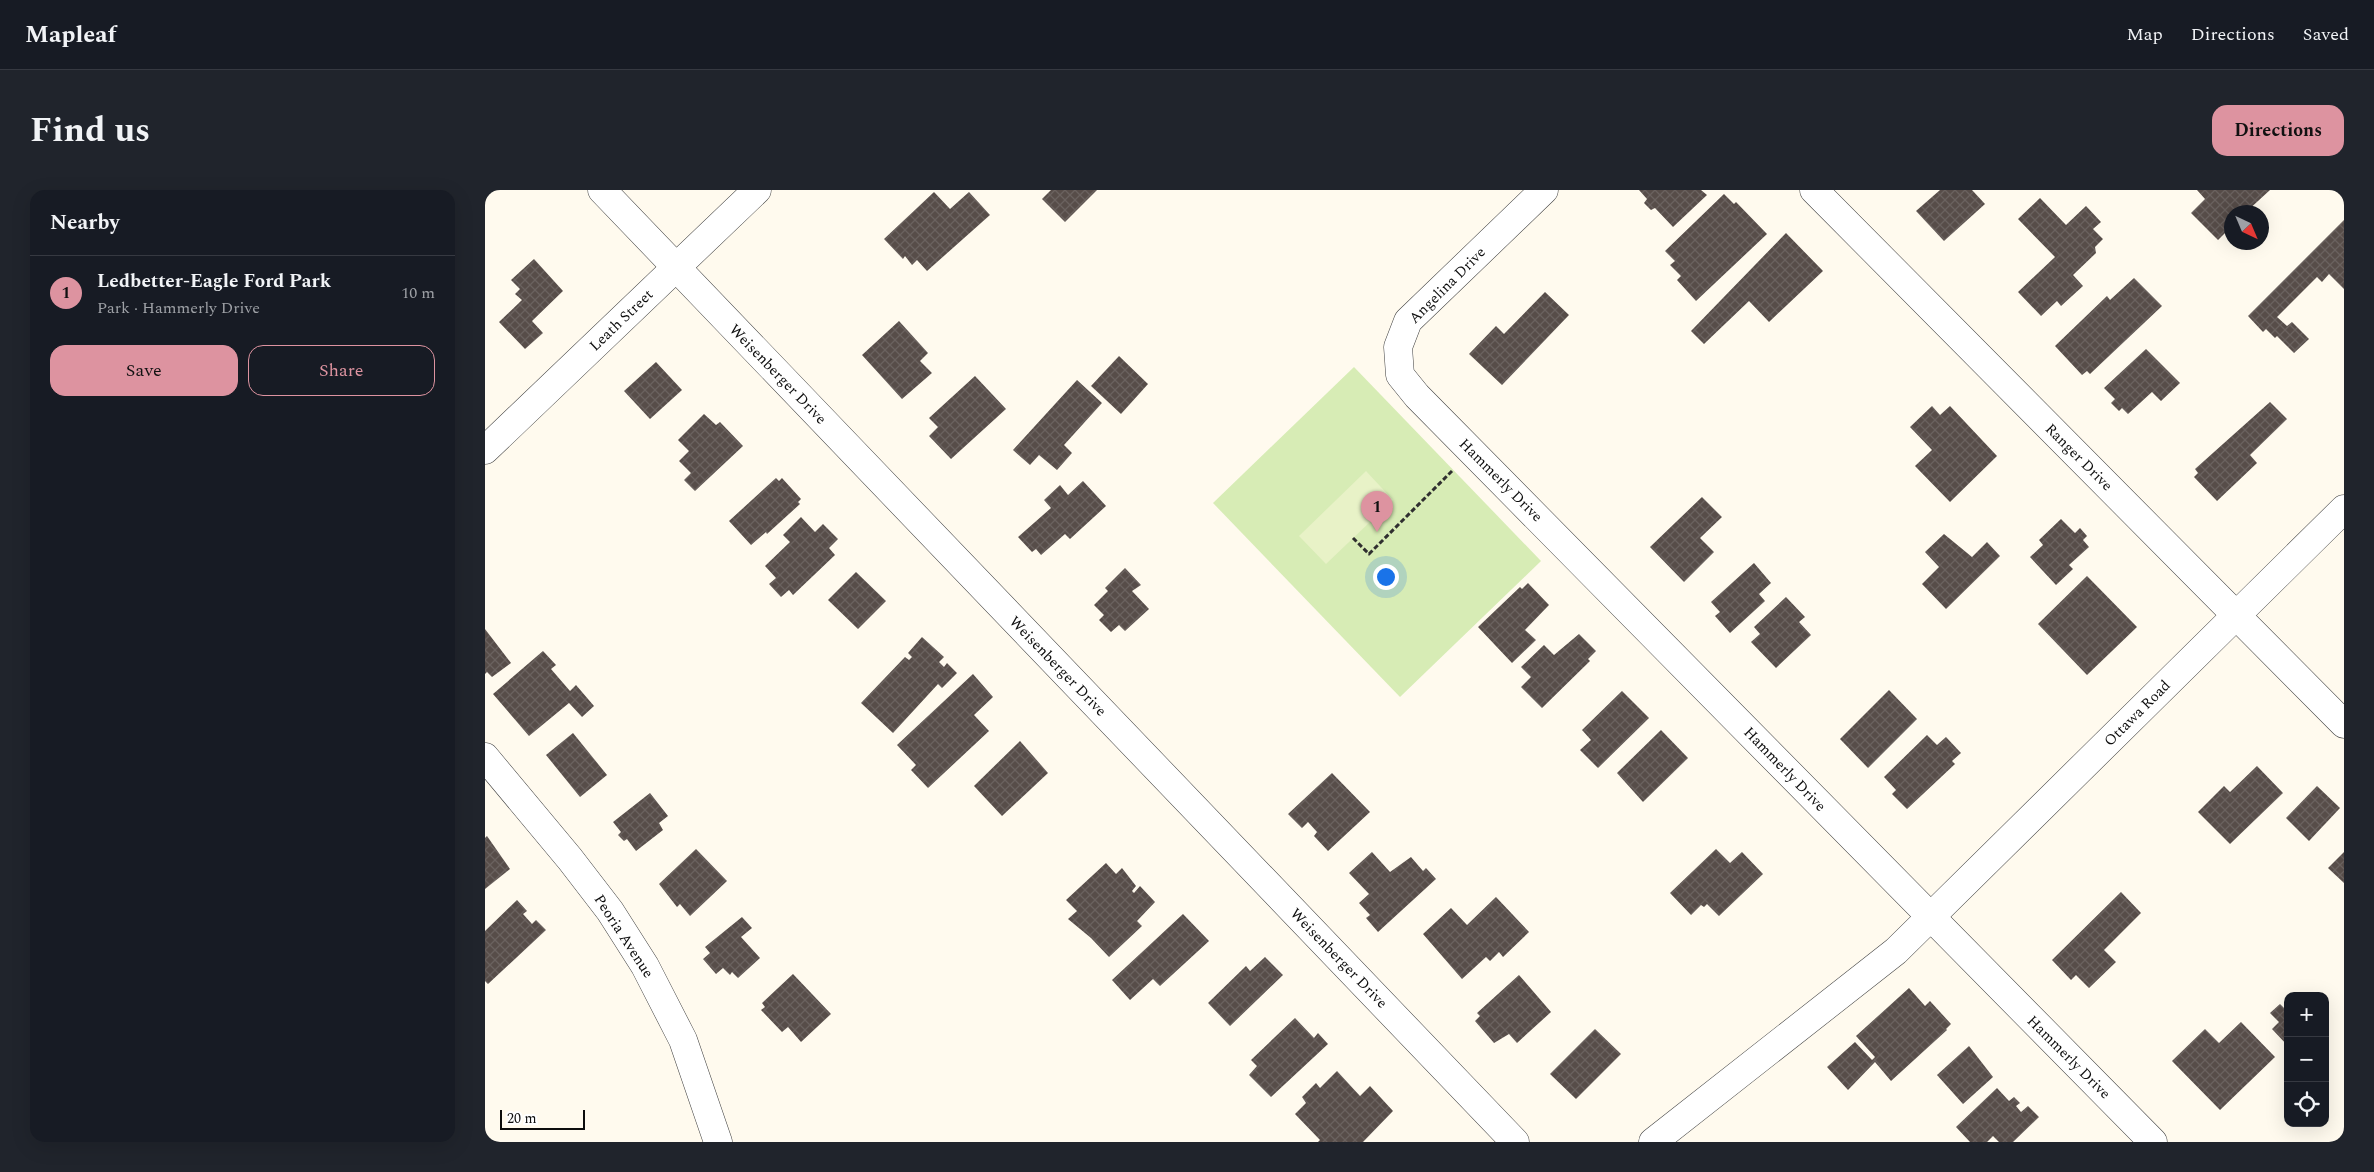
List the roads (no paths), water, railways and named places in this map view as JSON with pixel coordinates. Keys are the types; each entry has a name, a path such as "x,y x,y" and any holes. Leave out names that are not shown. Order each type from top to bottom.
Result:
{"street":[{"name":"Weisenberger Drive","path":"602,190 1515,1142"},
{"name":"Leath Street","path":"485,450 757,190"},
{"name":"Angelina Drive","path":"1417,396 1400,375 1399,346 1408,320 1544,190"},
{"name":"Ranger Drive","path":"1814,190 2344,724"},
{"name":"Hammerly Drive","path":"1417,396 2153,1142"},
{"name":"Ottawa Road","path":"1653,1142 1896,951 2344,509"},
{"name":"Peoria Avenue","path":"485,757 570,859 610,911 645,966 683,1040 718,1142"}],"place":[{"name":"Ledbetter-Eagle Ford Park","path":"1377,532"}]}
